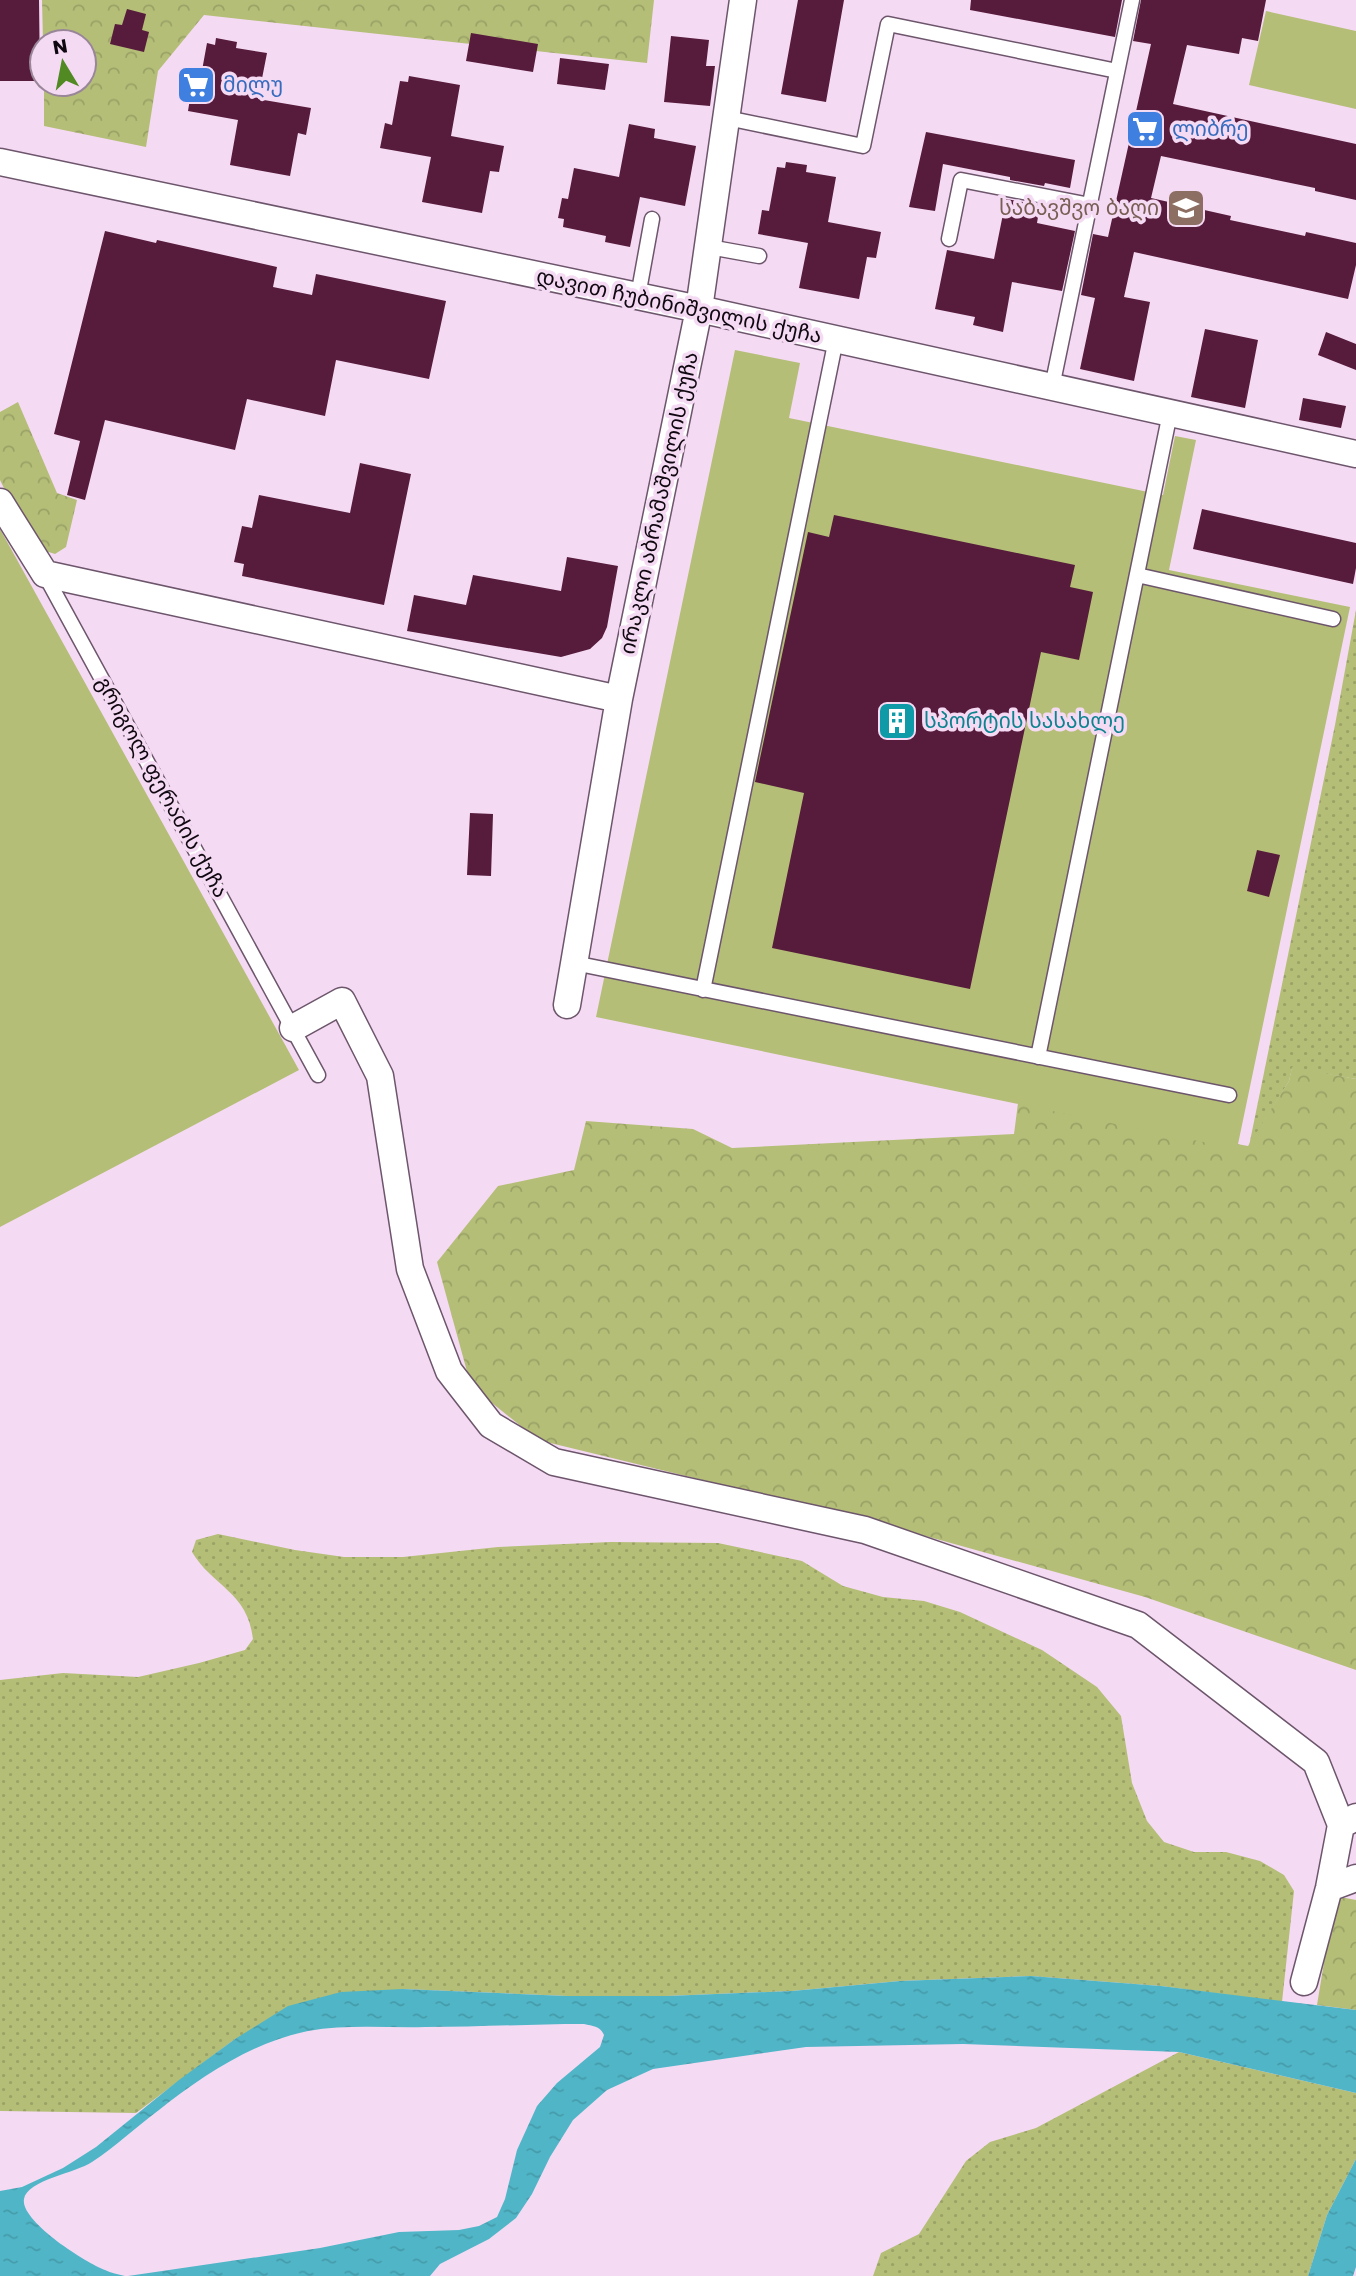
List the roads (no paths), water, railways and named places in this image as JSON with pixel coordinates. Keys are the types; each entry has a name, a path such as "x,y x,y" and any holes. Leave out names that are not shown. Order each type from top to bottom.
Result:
{"street":[{"name":"ირაკლი აბრამაშვილის ქუჩა","path":"566,1005 619,699 699,309 743,0"},
{"name":"დავით ჩუბინიშვილის ქუჩა","path":"0,162 699,309 1356,454"},
{"name":"გრიგოლ ფერაძის ქუჩა","path":"0,502 45,574"},
{"path":"45,574 619,699"},
{"path":"293,1028 342,1001 380,1076 410,1269 449,1371 491,1425 554,1462 865,1530 1138,1625 1316,1762 1349,1821 1304,1982"},
{"path":"1329,1888 1356,1878"}],"lane":[{"path":"1052,387 1132,0"},
{"path":"727,118 863,146 888,24 1117,71"},
{"path":"949,239 961,180 1090,205"},
{"path":"638,296 652,219"},
{"path":"709,247 759,256"},
{"path":"703,990 836,339"},
{"path":"1038,1057 1170,413"},
{"name":"გრიგოლ ფერაძის ქუჩა","path":"45,574 318,1075"},
{"path":"1137,575 1333,619"},
{"path":"574,963 1229,1096"}],"water":[{"path":"1031,1976 1161,1986 1356,2010 1356,2093 1179,2052 963,2044 806,2047 653,2069 607,2090 573,2120 516,2218 489,2239 440,2264 430,2276 128,2276 320,2248 399,2232 459,2230 479,2226 497,2217 505,2199 517,2150 537,2106 557,2083 600,2047 604,2035 598,2028 584,2024 352,2027 308,2031 268,2043 229,2062 175,2097 92,2162 43,2182 27,2192 24,2199 26,2208 43,2229 96,2266 125,2276 0,2276 0,2191 22,2187 63,2168 96,2147 179,2080 235,2039 288,2006 341,1992 403,1989 567,1996 667,1996 792,1991 900,1981"},
{"path":"1356,2159 1356,2267 1353,2276 1308,2276 1327,2215"}],"place":[{"name":"მილუ","path":"196,85"},
{"name":"ლიბრე","path":"1145,129"},
{"name":"საბავშვო ბაღი","path":"1186,208"},
{"name":"სპორტის სასახლე","path":"897,721"}]}
